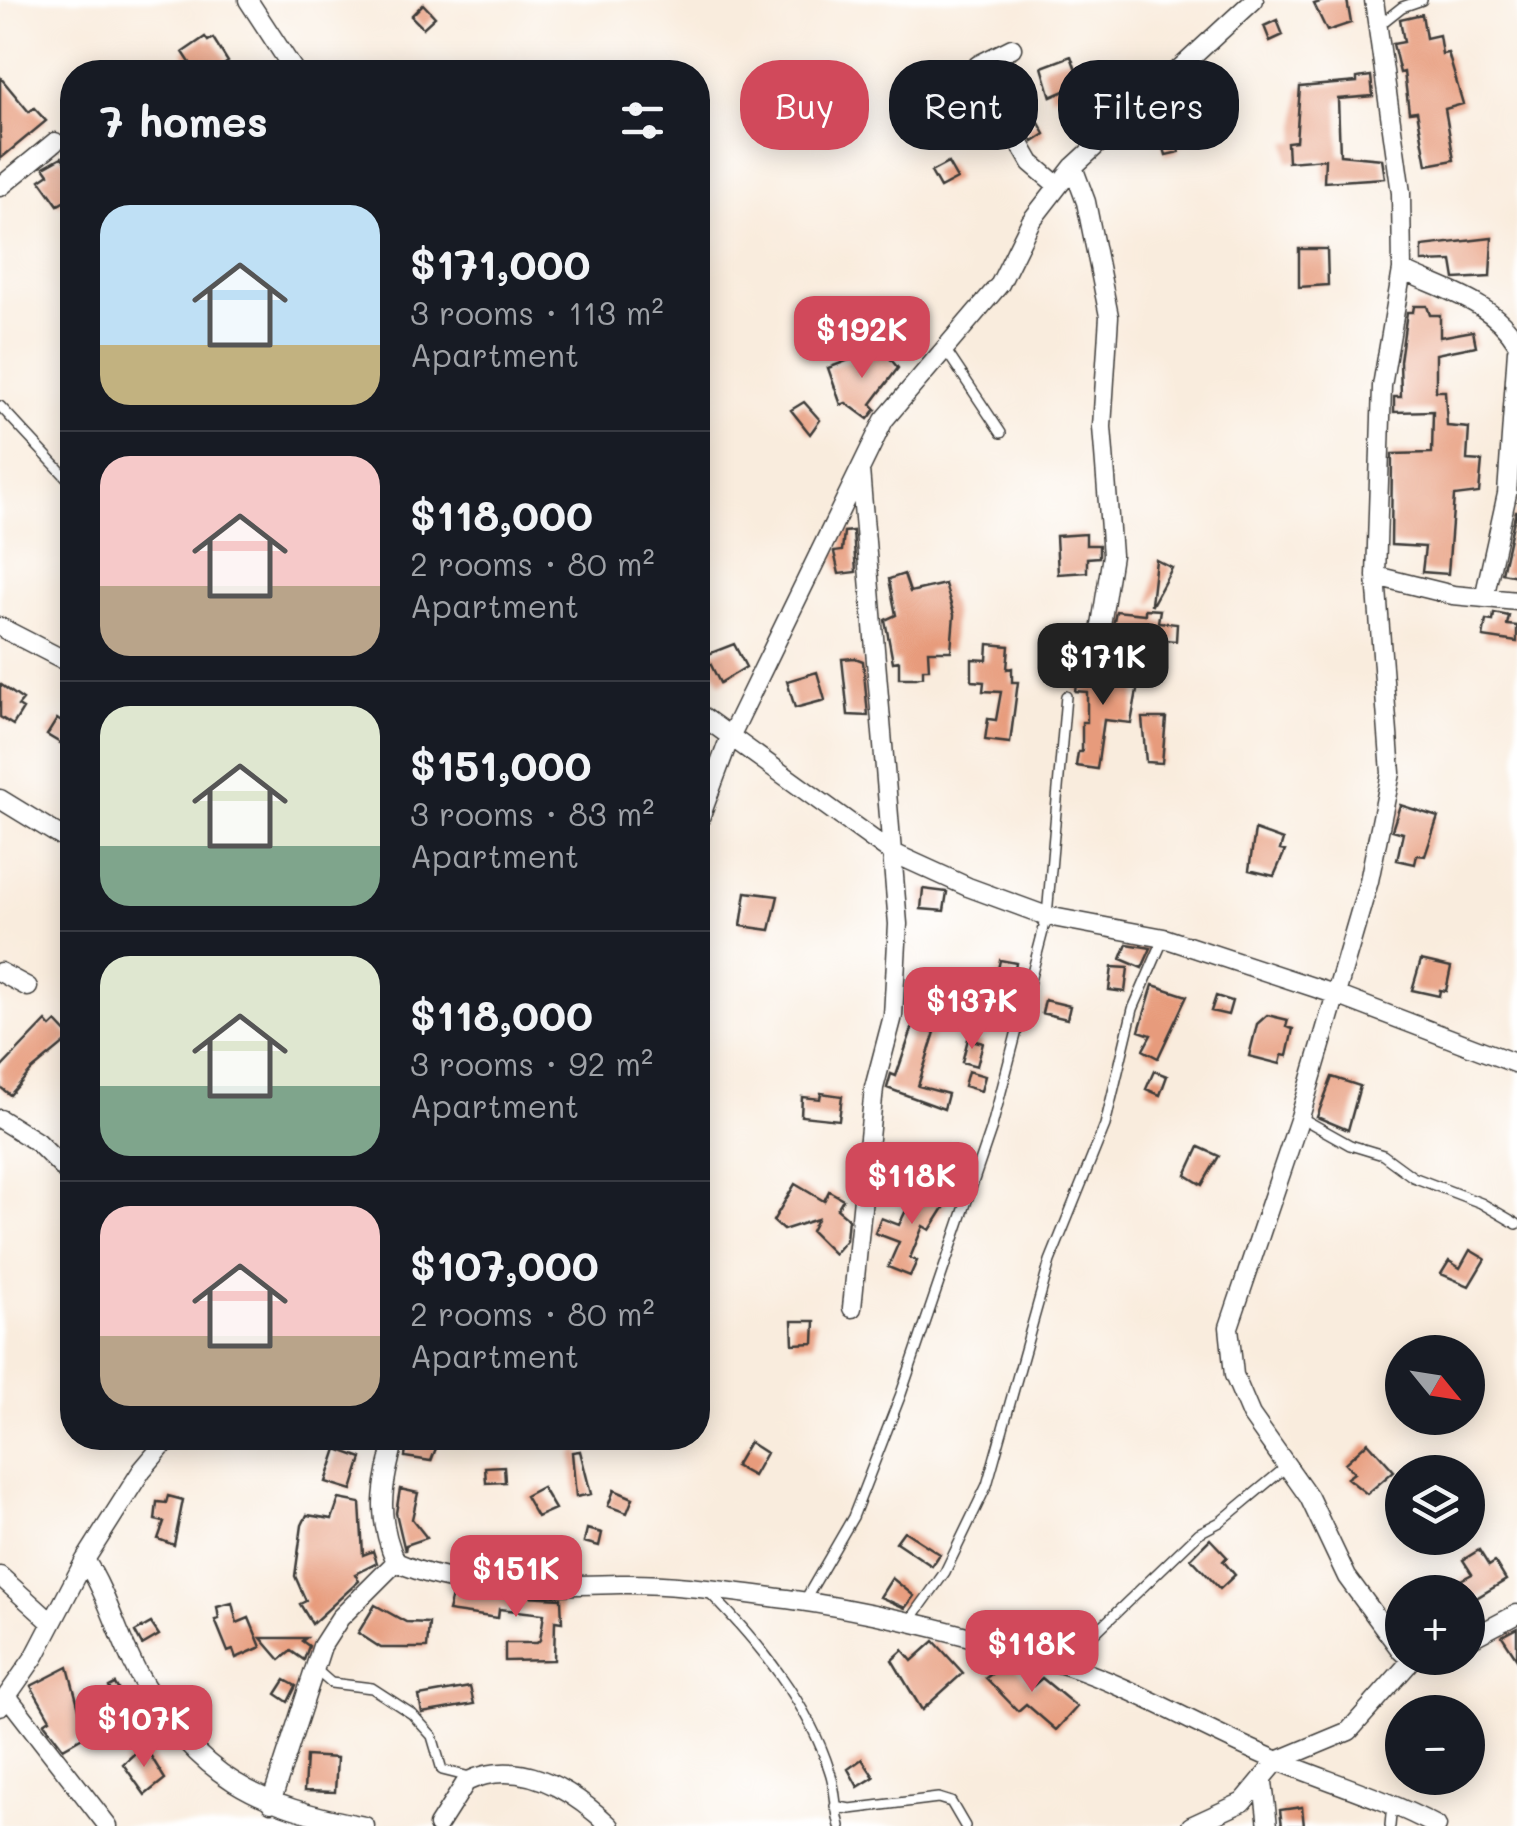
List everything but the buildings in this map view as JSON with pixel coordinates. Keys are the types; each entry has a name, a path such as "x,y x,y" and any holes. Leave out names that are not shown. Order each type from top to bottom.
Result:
{"street":[{"path":"248,0 286,60"},
{"path":"710,790 730,737 884,420 1000,284 1031,221 1073,167 1254,0"},
{"path":"1374,0 1394,128 1402,270 1382,386 1376,576 1391,772 1370,880 1300,1117 1228,1326 1234,1376 1251,1415 1309,1497 1347,1577 1385,1624"},
{"path":"1012,48 984,59 978,65 982,77 1031,162 1058,186"},
{"path":"0,187 55,142"},
{"path":"1073,167 1086,202 1109,316 1102,426 1112,555 1099,638"},
{"path":"1402,270 1483,306 1508,326 1517,342"},
{"path":"1484,598 1507,494 1517,350"},
{"path":"852,1308 874,1088 893,1016 898,924 889,851 882,695 860,469"},
{"path":"1376,576 1517,601"},
{"path":"0,627 60,658"},
{"path":"710,722 889,851 1015,906 1047,916 1164,938 1334,994 1517,1064"},
{"path":"0,799 60,836"},
{"path":"0,972 28,987"},
{"path":"0,1118 36,1142 60,1165"},
{"path":"142,1470 147,1450"},
{"path":"108,1826 4,1701 86,1560 142,1470 159,1450"},
{"path":"392,1450 383,1489 382,1524 396,1562"},
{"path":"86,1560 141,1678 207,1763 271,1803 365,1826"},
{"path":"396,1562 468,1586 624,1584 706,1590 804,1602 908,1624 1070,1667 1277,1760 1392,1801 1437,1826"},
{"path":"271,1803 313,1667 340,1618 396,1562"},
{"path":"0,1576 52,1623"},
{"path":"1485,1631 1517,1614"},
{"path":"1190,1826 1243,1802 1277,1760 1349,1731 1396,1675"},
{"path":"438,1826 466,1782 474,1778 550,1779 582,1799 610,1826"},
{"path":"1263,1782 1268,1826"}],"lane":[{"path":"1378,26 1402,7 1422,0"},
{"path":"945,349 1002,432"},
{"path":"0,406 60,470"},
{"path":"804,1602 853,1517 901,1394 991,1130 1047,916 1066,696"},
{"path":"908,1624 945,1572 987,1485 1050,1261 1105,1126 1133,1009 1164,938"},
{"path":"1300,1117 1319,1130 1383,1155 1413,1177 1481,1203 1517,1224"},
{"path":"1070,1667 1094,1634 1199,1533 1220,1522 1286,1467"},
{"path":"706,1590 755,1640 806,1717 832,1775 840,1826"},
{"path":"313,1667 331,1683 372,1688 394,1701 432,1736 442,1770 474,1778"},
{"path":"835,1806 850,1809 938,1798 951,1802 965,1826"},
{"path":"1390,1826 1392,1801"}]}
